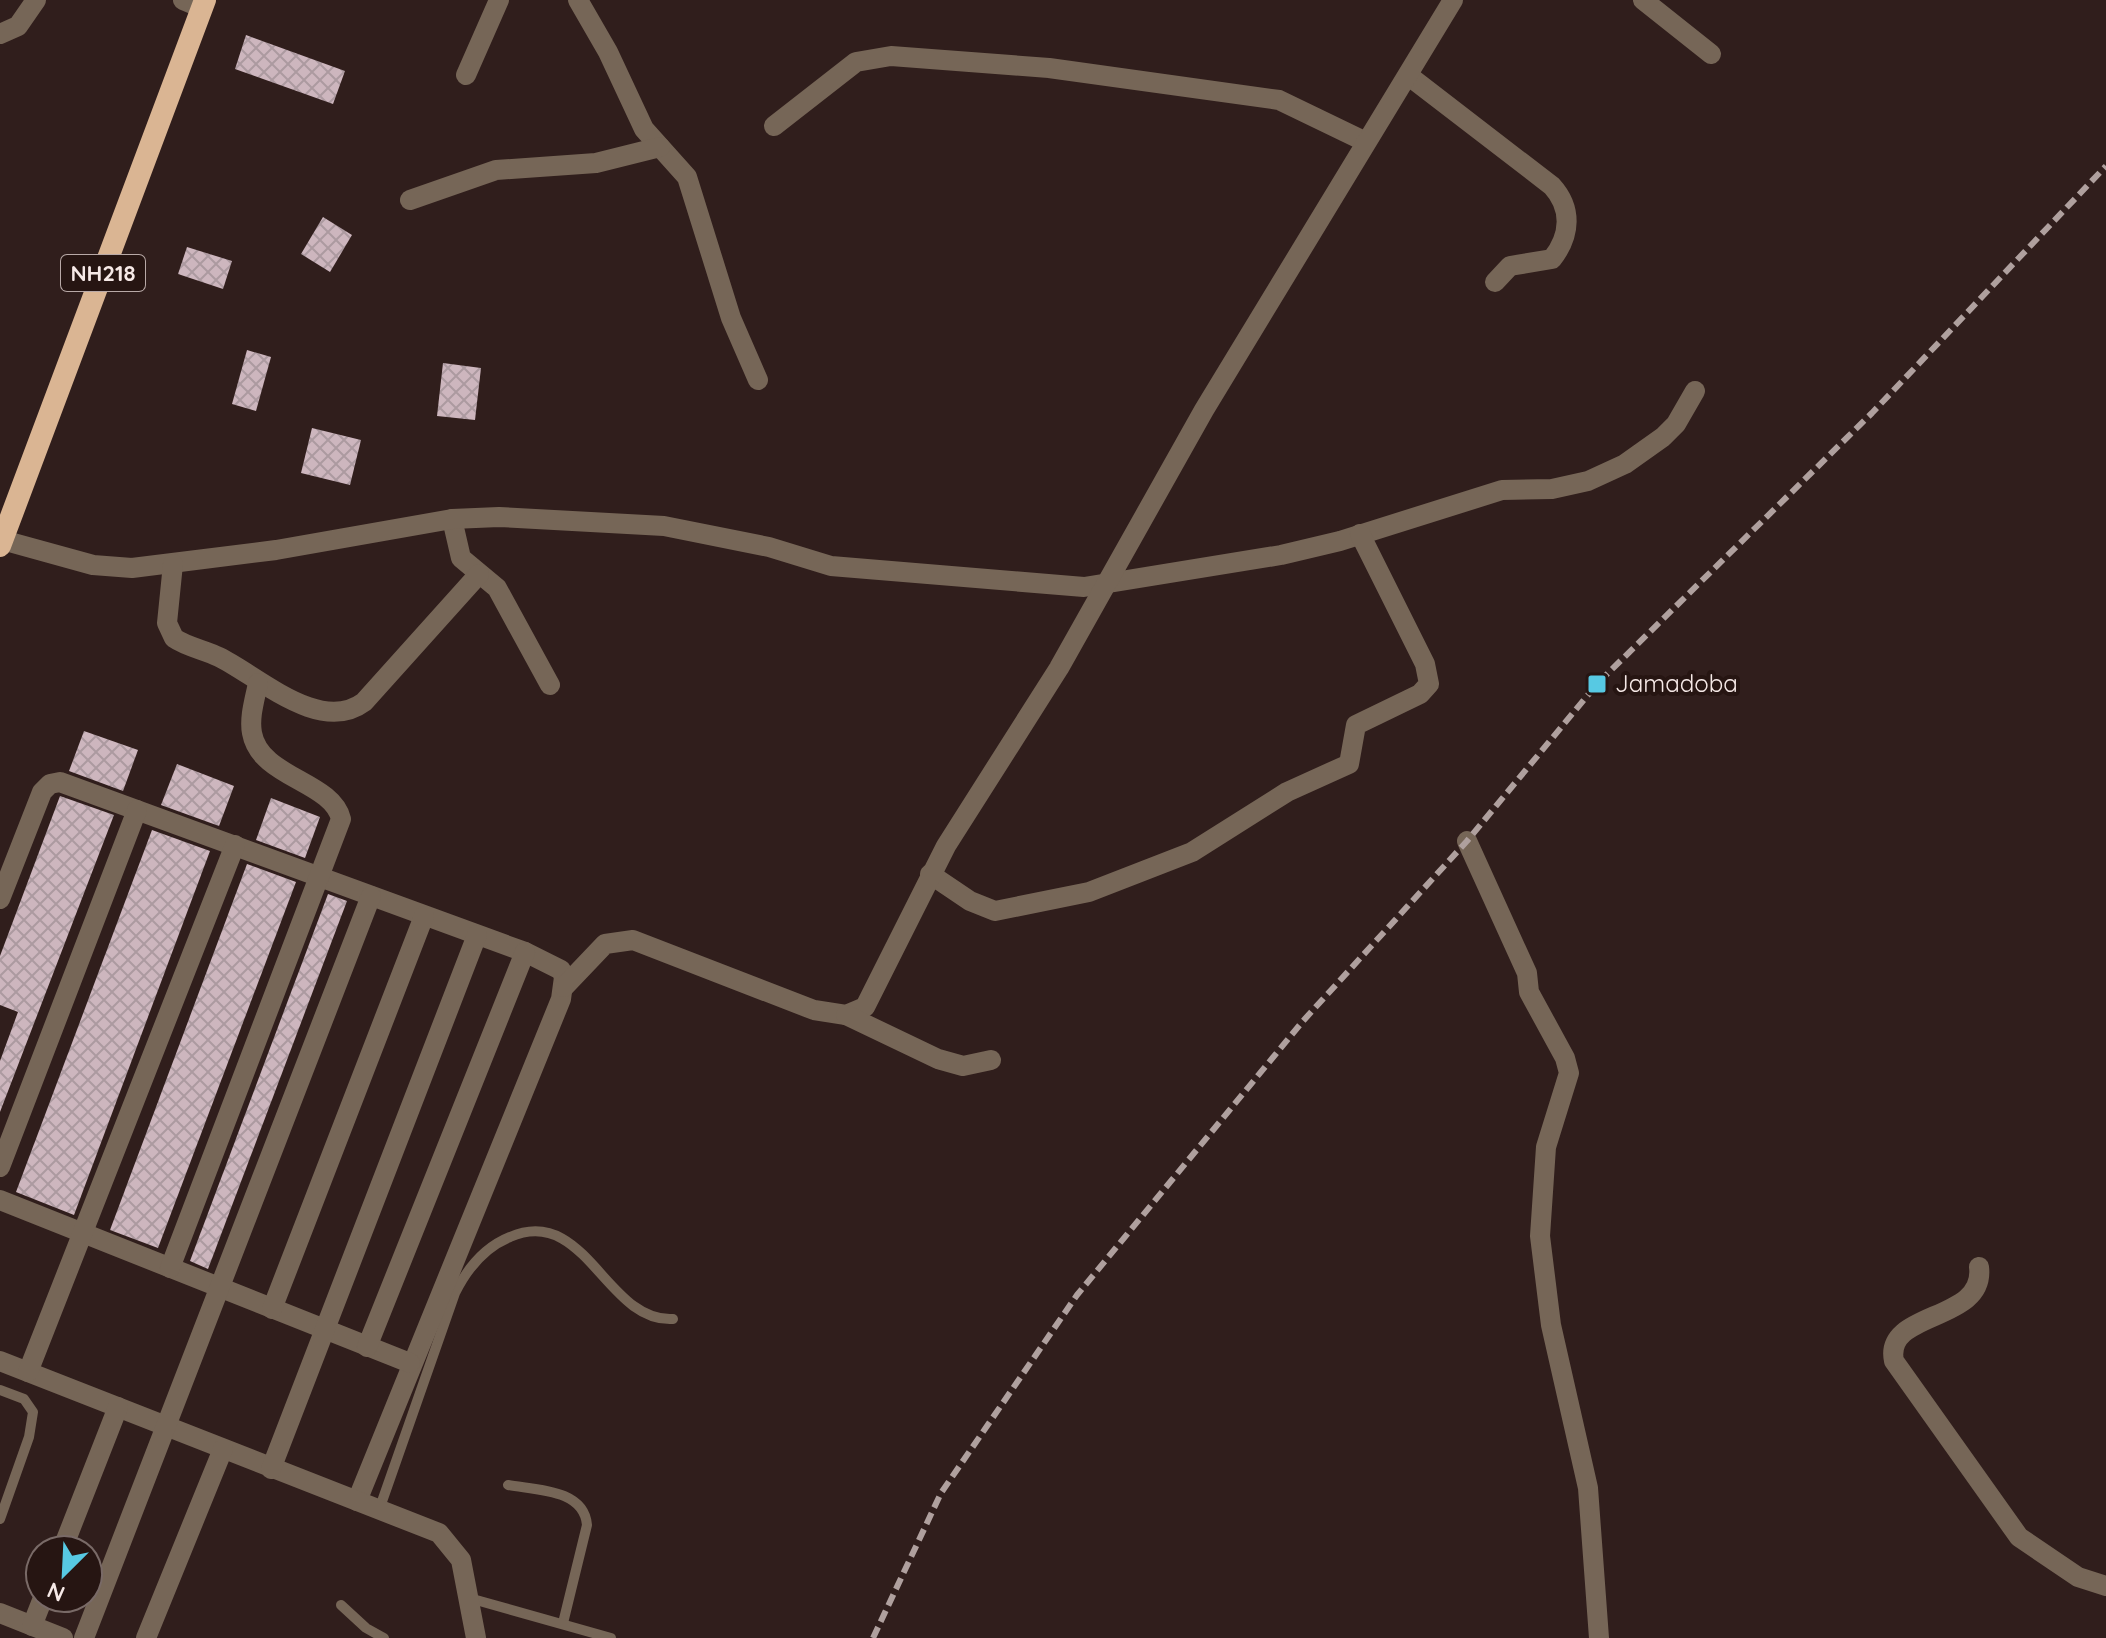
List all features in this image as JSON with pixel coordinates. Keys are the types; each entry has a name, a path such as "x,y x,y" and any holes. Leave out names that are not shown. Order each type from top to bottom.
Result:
{"highway":[{"name":"NH218","path":"1,543 197,3"}],"street":[{"path":"0,34 18,26 36,0"},
{"path":"466,75 499,0"},
{"path":"578,0 644,129 681,166 687,177 731,318 758,380"},
{"path":"846,1015 858,1013 872,997 930,874 1066,657 1104,585 1453,0"},
{"path":"1643,0 1711,54"},
{"path":"774,126 856,62 891,56 1049,68 1279,100 1366,142"},
{"path":"1409,76 1552,186 1566,205 1567,227 1552,259 1510,266 1495,282"},
{"path":"410,200 496,170 596,163 660,147"},
{"path":"1,543 93,565 132,568 452,519 499,517 635,523 769,547 831,566 1067,588 1104,585 1281,555 1502,490 1552,489 1588,481 1625,464 1663,437 1676,424 1695,391"},
{"path":"452,519 461,558 506,602 550,685"},
{"path":"930,874 970,901 995,911 1089,892 1192,852 1287,792 1349,764 1353,759 1351,739 1356,725 1420,694 1429,684 1425,664 1360,534"},
{"path":"173,564 167,623 174,638 218,656 272,692 331,712 354,710 479,574"},
{"path":"170,1268 338,829 339,811 328,800 269,761 257,748 251,720 258,683"},
{"path":"0,899 35,807 50,784 71,785 525,952 561,970 564,987"},
{"path":"0,1167 137,810"},
{"path":"1467,841 1527,973 1529,992 1565,1058 1569,1073 1546,1147 1540,1236 1551,1325 1588,1488 1599,1638"},
{"path":"28,1372 235,845"},
{"path":"84,1638 371,896"},
{"path":"272,1309 424,916"},
{"path":"271,1469 477,935"},
{"path":"357,1501 564,987 605,944 633,940 799,1005 846,1015 938,1059 963,1066 991,1060"},
{"path":"367,1347 525,952"},
{"path":"0,1200 410,1363"},
{"path":"1979,1267 1977,1290 1897,1337 1891,1350 1894,1361 2019,1537 2078,1577 2106,1586"},
{"path":"0,1361 439,1533 452,1545 461,1560 476,1638"},
{"path":"68,1534 118,1407"},
{"path":"146,1638 223,1449"},
{"path":"0,1613 63,1638"},
{"path":"32,1626 37,1614"}],"lane":[{"path":"379,1510 455,1293 469,1268 503,1240 528,1231 553,1234 585,1255 641,1313 657,1320 673,1319"},
{"path":"0,1390 24,1399 33,1412 29,1437 0,1519"},
{"path":"508,1485 569,1497 586,1514 587,1525 563,1623"},
{"path":"469,1598 611,1638"},
{"path":"341,1605 366,1628 384,1638"}],"building":[{"path":"246,35 345,71 333,104 235,69"},
{"path":"323,217 352,235 330,272 301,254"},
{"path":"187,247 232,261 223,289 178,274"},
{"path":"247,350 271,357 256,411 232,404"},
{"path":"443,363 481,368 475,420 437,416"},
{"path":"312,428 361,440 350,485 301,473"},
{"path":"84,731 138,750 123,791 69,771"},
{"path":"177,764 234,786 219,826 161,805"},
{"path":"60,796 114,815 0,1112 0,1061 18,1012 0,1005 0,956"},
{"path":"271,798 320,817 305,858 256,840"},
{"path":"152,830 210,851 74,1215 16,1192"},
{"path":"247,864 296,882 158,1248 110,1230"},
{"path":"328,894 347,901 208,1269 190,1261"}],"railway":[{"path":"873,1638 941,1493 1077,1295 1303,1021 1467,841 1597,684 1872,413 2106,166"}],"place":[{"name":"Jamadoba","path":"1597,684"}]}
